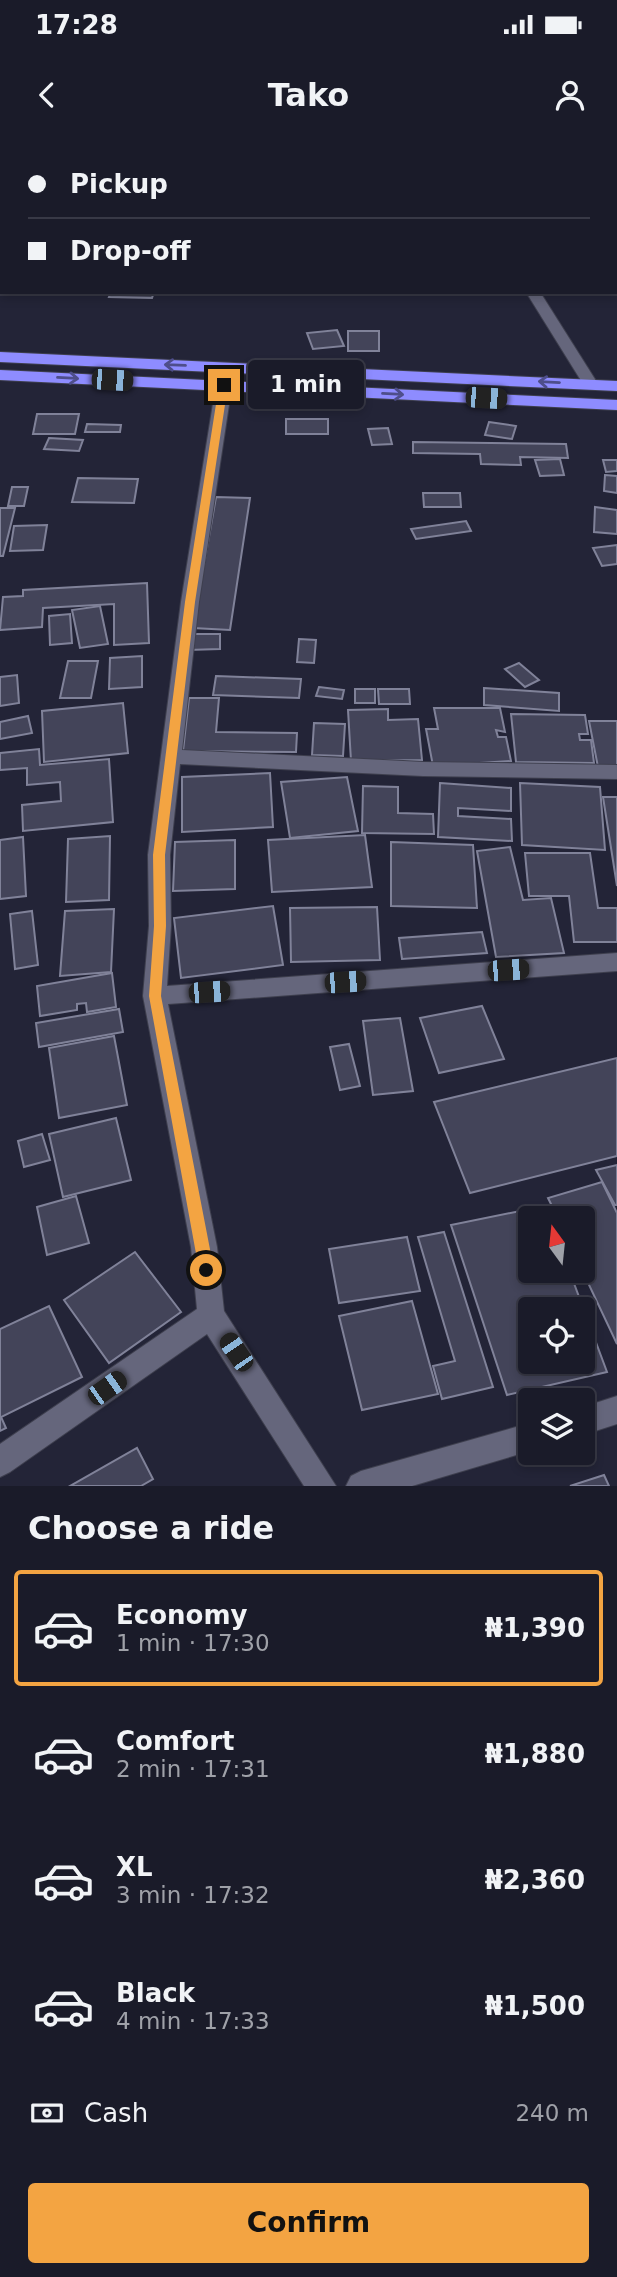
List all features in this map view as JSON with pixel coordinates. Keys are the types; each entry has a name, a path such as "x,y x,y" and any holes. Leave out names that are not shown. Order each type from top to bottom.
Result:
{"highway":[{"path":"0,357 617,386"},
{"path":"0,375 617,405"}],"street":[{"path":"534,294 590,384"},
{"path":"224,385 190,602 159,855 160,926 155,996 204,1247 211,1315 321,1486"},
{"path":"171,757 423,769 617,772"},
{"path":"155,996 617,962"},
{"path":"0,1462 211,1315"},
{"path":"595,1417 617,1410"},
{"path":"361,1486 518,1440"}],"building":[{"path":"110,294 153,294 152,298 109,297"},
{"path":"337,330 344,346 313,349 307,333"},
{"path":"348,331 379,331 379,351 348,351"},
{"path":"37,414 79,414 75,434 33,434"},
{"path":"286,419 328,419 328,434 286,434"},
{"path":"489,422 516,426 512,439 485,435"},
{"path":"87,424 121,425 120,432 85,432"},
{"path":"388,428 392,444 372,445 368,429"},
{"path":"49,438 83,440 79,451 44,449"},
{"path":"413,442 566,444 568,458 520,457 521,465 481,464 480,454 413,453"},
{"path":"560,459 564,475 540,476 535,460"},
{"path":"603,460 617,460 617,471 606,472"},
{"path":"605,475 617,476 617,493 604,491"},
{"path":"78,478 138,479 134,503 72,502"},
{"path":"12,487 28,487 24,506 8,506"},
{"path":"423,493 460,493 461,507 424,507"},
{"path":"216,497 250,498 230,630 193,628"},
{"path":"595,507 617,510 617,534 594,532"},
{"path":"0,508 15,508 3,556 0,556"},
{"path":"466,521 471,531 416,539 411,529"},
{"path":"47,525 43,550 10,551 14,526"},
{"path":"617,545 617,564 602,566 593,548"},
{"path":"147,583 149,643 114,645 114,604 43,608 42,627 0,630 3,597 23,596 23,590"},
{"path":"100,606 108,644 80,648 72,610"},
{"path":"70,614 72,643 50,645 49,616"},
{"path":"189,634 220,634 220,649 188,650"},
{"path":"299,639 316,640 314,663 297,662"},
{"path":"142,656 142,687 109,689 110,658"},
{"path":"68,661 98,661 91,698 60,698"},
{"path":"519,663 539,680 525,687 505,669"},
{"path":"17,675 19,703 0,706 0,677"},
{"path":"216,676 301,679 299,698 213,695"},
{"path":"319,687 344,690 342,699 316,696"},
{"path":"484,688 559,693 559,711 484,705"},
{"path":"355,689 375,689 375,703 355,703"},
{"path":"378,689 409,689 410,704 379,704"},
{"path":"189,698 219,698 216,732 297,733 296,752 183,751"},
{"path":"123,703 128,753 44,762 42,711"},
{"path":"434,708 500,708 505,732 496,730 498,737 506,737 511,761 433,766 426,729 438,729"},
{"path":"388,709 388,720 418,719 422,760 351,761 348,710"},
{"path":"511,714 585,715 588,734 579,734 580,740 591,740 594,763 516,762"},
{"path":"28,716 32,733 0,739 0,722"},
{"path":"589,721 617,721 617,767 598,767"},
{"path":"314,723 345,724 343,756 312,755"},
{"path":"39,749 40,765 109,759 113,822 23,831 22,805 61,801 60,782 27,785 27,768 0,770 0,753"},
{"path":"270,773 273,827 182,832 182,777"},
{"path":"347,777 358,831 290,838 281,782"},
{"path":"440,783 511,788 511,811 458,808 458,816 511,819 512,841 438,837"},
{"path":"520,783 600,787 605,850 522,845"},
{"path":"363,786 398,787 398,813 433,814 434,834 362,833"},
{"path":"603,797 617,797 617,886"},
{"path":"365,835 372,887 272,892 268,840"},
{"path":"110,836 109,900 66,902 68,839"},
{"path":"23,837 26,896 0,899 0,840"},
{"path":"235,840 235,889 173,891 175,842"},
{"path":"391,842 473,845 477,908 391,906"},
{"path":"510,847 523,900 551,898 564,953 496,957 477,851"},
{"path":"525,853 590,853 598,908 617,908 617,942 574,942 569,896 529,896"},
{"path":"273,906 283,965 181,978 174,918"},
{"path":"377,907 380,960 291,962 290,908"},
{"path":"114,909 111,972 60,976 65,911"},
{"path":"32,911 38,965 15,969 10,914"},
{"path":"482,932 487,953 402,959 399,938"},
{"path":"112,973 116,1007 87,1012 86,1003 77,1004 77,1010 40,1016 37,986"},
{"path":"482,1006 504,1059 439,1073 420,1018"},
{"path":"119,1009 123,1032 39,1047 36,1023"},
{"path":"400,1018 413,1091 373,1095 363,1021"},
{"path":"114,1036 127,1105 59,1118 49,1048"},
{"path":"349,1044 360,1086 340,1090 330,1047"},
{"path":"617,1058 617,1156 470,1193 434,1102"},
{"path":"116,1118 131,1180 63,1197 49,1134"},
{"path":"42,1134 50,1160 24,1167 18,1141"},
{"path":"617,1165 617,1205 615,1205 596,1170"},
{"path":"602,1182 617,1213 617,1344 588,1283 595,1283 595,1206 552,1206 548,1198"},
{"path":"76,1196 89,1243 47,1255 37,1207"},
{"path":"518,1211 518,1283 574,1283 579,1297 518,1297 518,1374 595,1374 595,1340 607,1372 537,1388 518,1388 518,1392 507,1395 451,1225"},
{"path":"444,1232 493,1387 442,1399 433,1366 455,1361 418,1237"},
{"path":"407,1237 420,1291 339,1303 329,1249"},
{"path":"135,1252 181,1312 109,1363 64,1300"},
{"path":"412,1301 438,1394 362,1410 339,1316"},
{"path":"49,1306 82,1377 1,1417 6,1428 0,1431 0,1329"},
{"path":"137,1448 153,1479 141,1486 70,1486"},
{"path":"604,1475 609,1486 570,1486"}],"route":[{"path":"206,1270 204,1247 155,996 160,926 159,855 190,602 224,385"}]}
